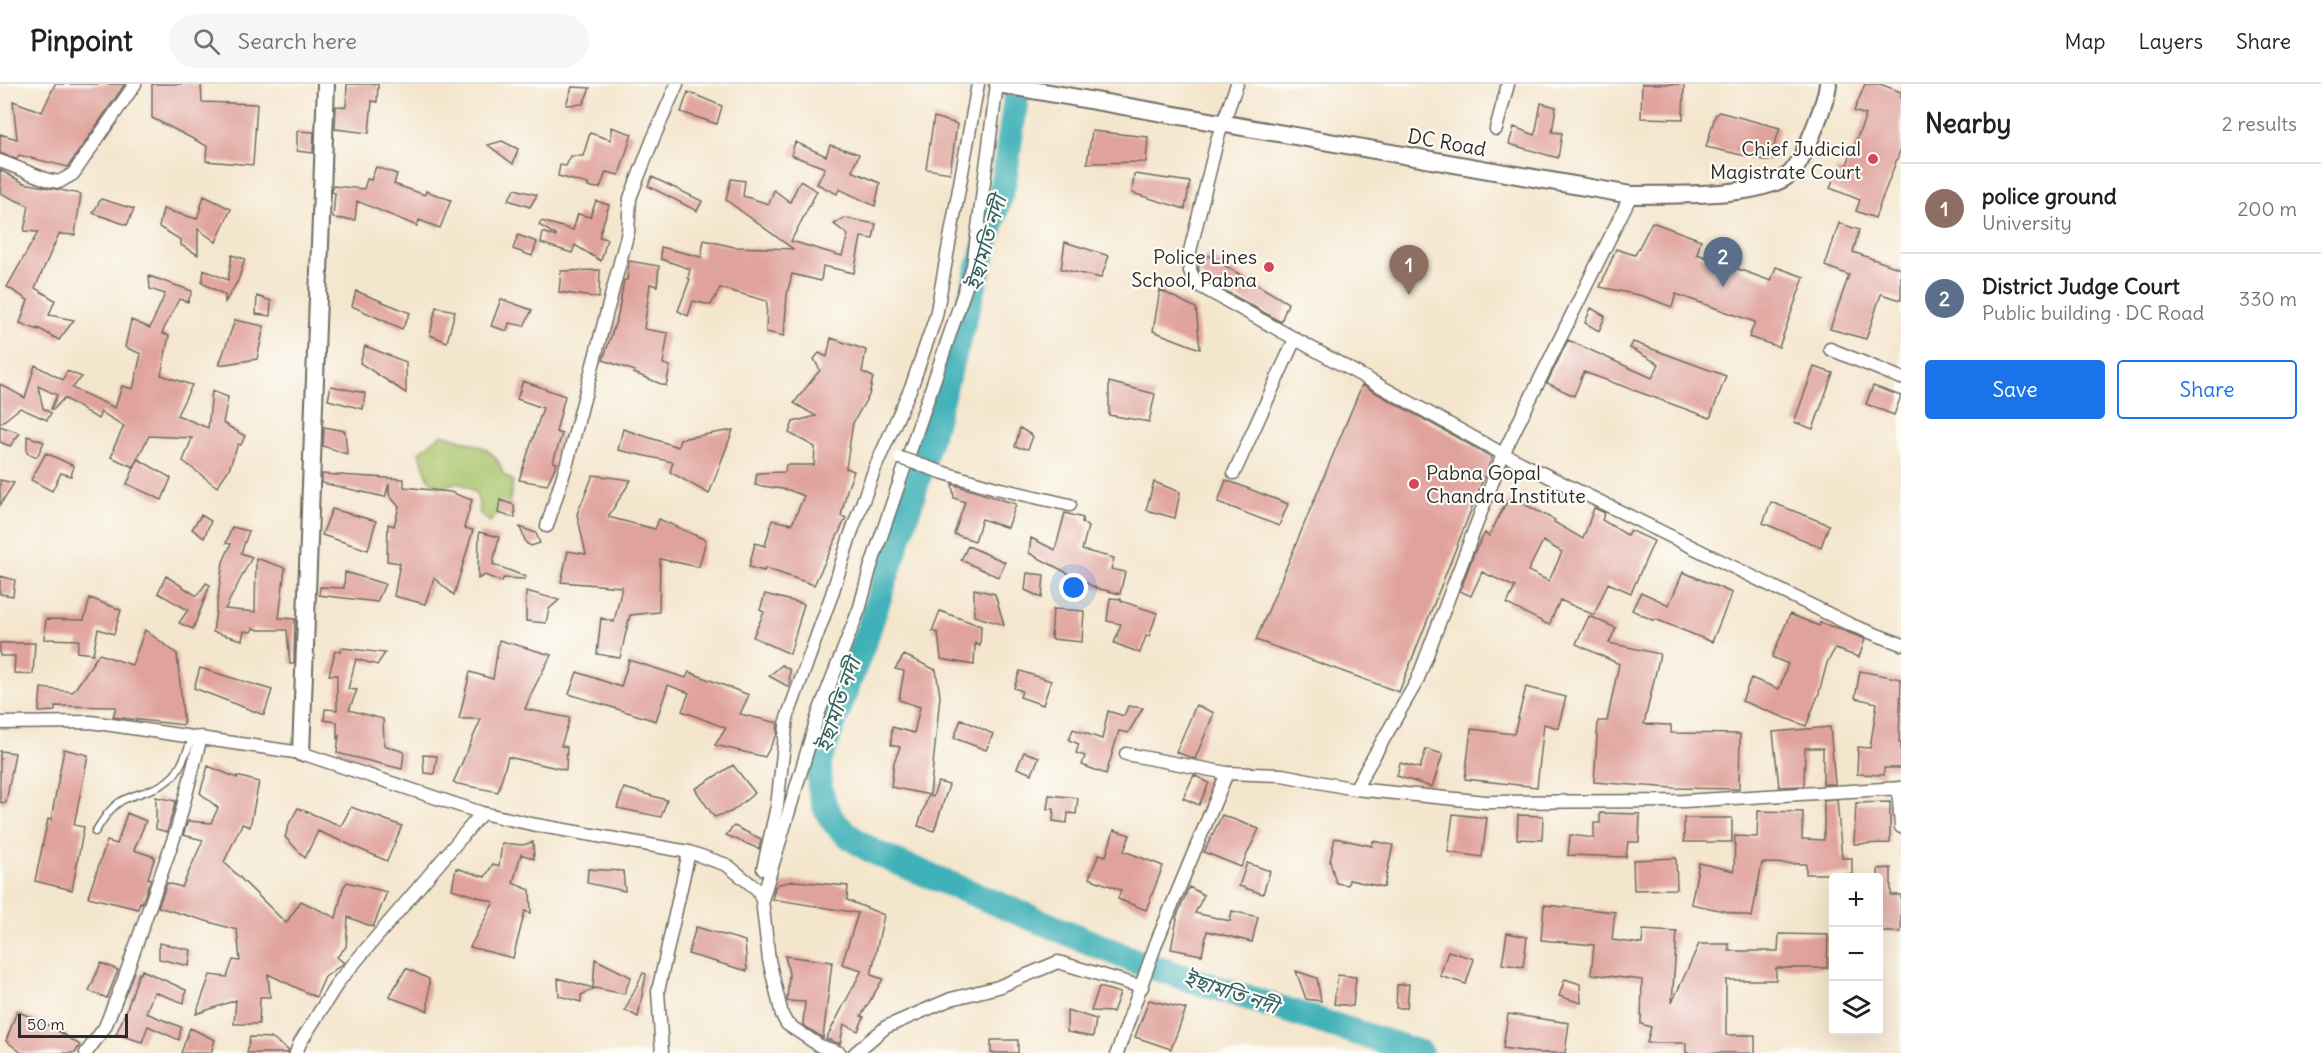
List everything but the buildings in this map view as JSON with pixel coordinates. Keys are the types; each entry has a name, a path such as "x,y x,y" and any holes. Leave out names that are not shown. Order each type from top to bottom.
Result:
{"street":[{"path":"0,161 48,180 59,182 73,174 135,84"},
{"path":"301,753 326,84"},
{"path":"547,526 567,463 628,232 630,198 677,84"},
{"path":"832,1052 787,1024 782,1015 769,960 760,895 777,806 787,718 832,594 849,539 882,451 912,384 936,316 978,84"},
{"path":"760,895 819,712 860,607 870,569 973,266 997,84"},
{"name":"DC Road","path":"997,84 1047,91 1221,129 1631,195 1723,193 1772,184 1790,174 1799,163 1826,101 1828,84"},
{"path":"1237,84 1221,129 1190,251 1190,271 1198,285 1503,454 1851,625 1901,644"},
{"path":"1497,129 1508,84"},
{"path":"1355,789 1417,681 1503,454 1631,195"},
{"path":"1234,473 1295,339"},
{"path":"1830,349 1901,378"},
{"path":"882,451 996,488 1070,505"},
{"path":"0,723 91,722 301,753 482,813 689,852 727,865 760,895"},
{"path":"86,1053 105,1027 177,829 197,736"},
{"path":"1126,754 1227,774 1282,775 1355,789 1486,802 1695,801 1899,788 1901,827"},
{"path":"1117,1053 1157,941 1227,774"},
{"path":"296,1053 339,981 482,813"},
{"path":"662,1053 658,992 689,852"},
{"path":"855,1053 886,1027 951,999 998,987 1058,962 1142,987"}],"lane":[{"path":"95,832 112,807 125,799 144,794 160,786 175,774 197,736"}],"green space":[{"path":"442,434 480,446 494,456 503,474 513,481 508,510 498,513 490,522 480,514 479,501 468,487 457,482 440,488 429,480 419,452"}],"waterway":[{"name":"ইছামতি নদী","path":"1018,84 1004,181 917,482 868,631 819,761 821,795 826,808 840,829 880,855 1140,963 1420,1053"}],"place":[{"name":"Chief Judicial Magistrate Court","path":"1873,159"},
{"name":"Police Lines School, Pabna","path":"1269,267"},
{"name":"District Judge Court","path":"1723,287"},
{"name":"police ground","path":"1409,295"},
{"name":"Pabna Gopal Chandra Institute","path":"1414,484"}]}
